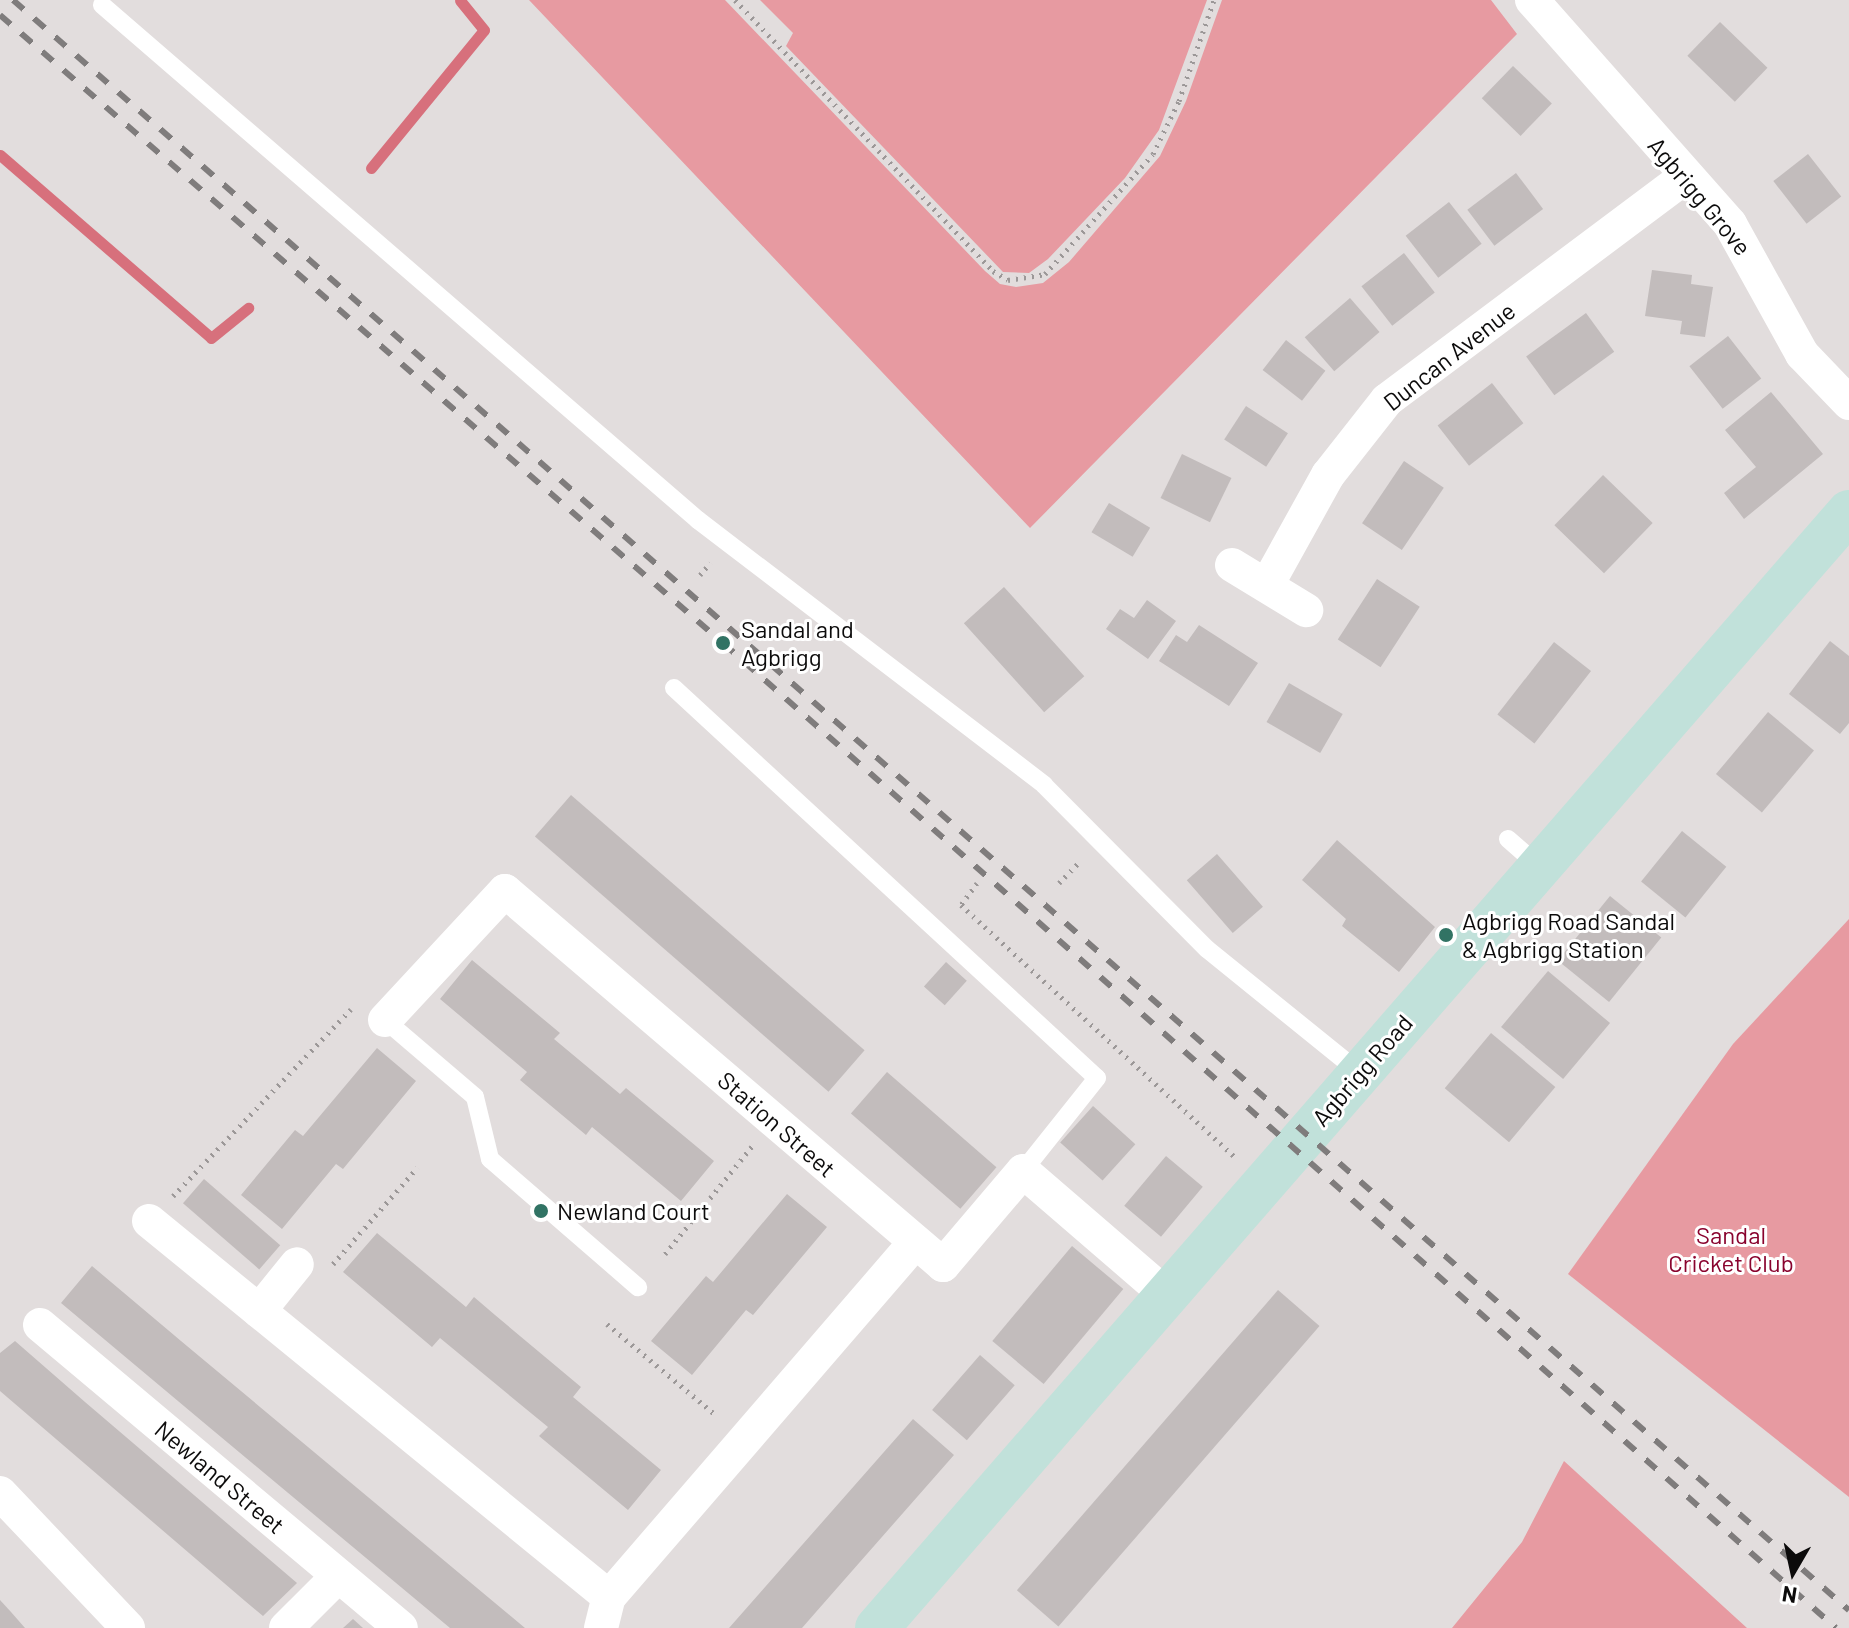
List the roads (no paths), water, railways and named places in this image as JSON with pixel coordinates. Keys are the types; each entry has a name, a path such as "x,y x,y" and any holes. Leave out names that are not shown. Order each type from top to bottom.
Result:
{"main road":[{"name":"Agbrigg Road","path":"877,1628 1169,1297 1359,1072 1524,853 1849,512"}],"street":[{"name":"Agbrigg Grove","path":"1532,0 1685,177 1730,224 1754,259 1802,354 1849,403"},
{"name":"Duncan Avenue","path":"1267,585 1328,475 1387,400 1685,177"},
{"path":"1232,565 1306,610"},
{"name":"Station Street","path":"385,1020 505,891 943,1265 1023,1171"},
{"path":"1023,1171 1169,1297"},
{"path":"149,1221 259,1311 605,1612 745,1440 915,1242"},
{"path":"259,1311 297,1264"},
{"name":"Newland Street","path":"40,1325 401,1628"},
{"path":"0,1493 128,1628"},
{"path":"286,1628 338,1576"}],"lane":[{"path":"102,5 698,520 1044,785 1207,949 1359,1072"},
{"path":"674,688 1097,1078 1023,1171"},
{"path":"385,1020 475,1097 490,1159 638,1287"}],"waterway":[{"path":"371,168 484,30 460,0"},
{"path":"0,155 211,338 248,308"}],"railway":[{"path":"13,0 1849,1610"},
{"path":"0,15 723,643 1836,1628"}],"place":[{"name":"Sandal and Agbrigg","path":"723,643"},
{"name":"Agbrigg Road Sandal & Agbrigg Station","path":"1446,935"},
{"name":"Newland Court","path":"541,1211"}],"park label":[{"name":"Sandal Cricket Club","path":"1731,1249"}]}
